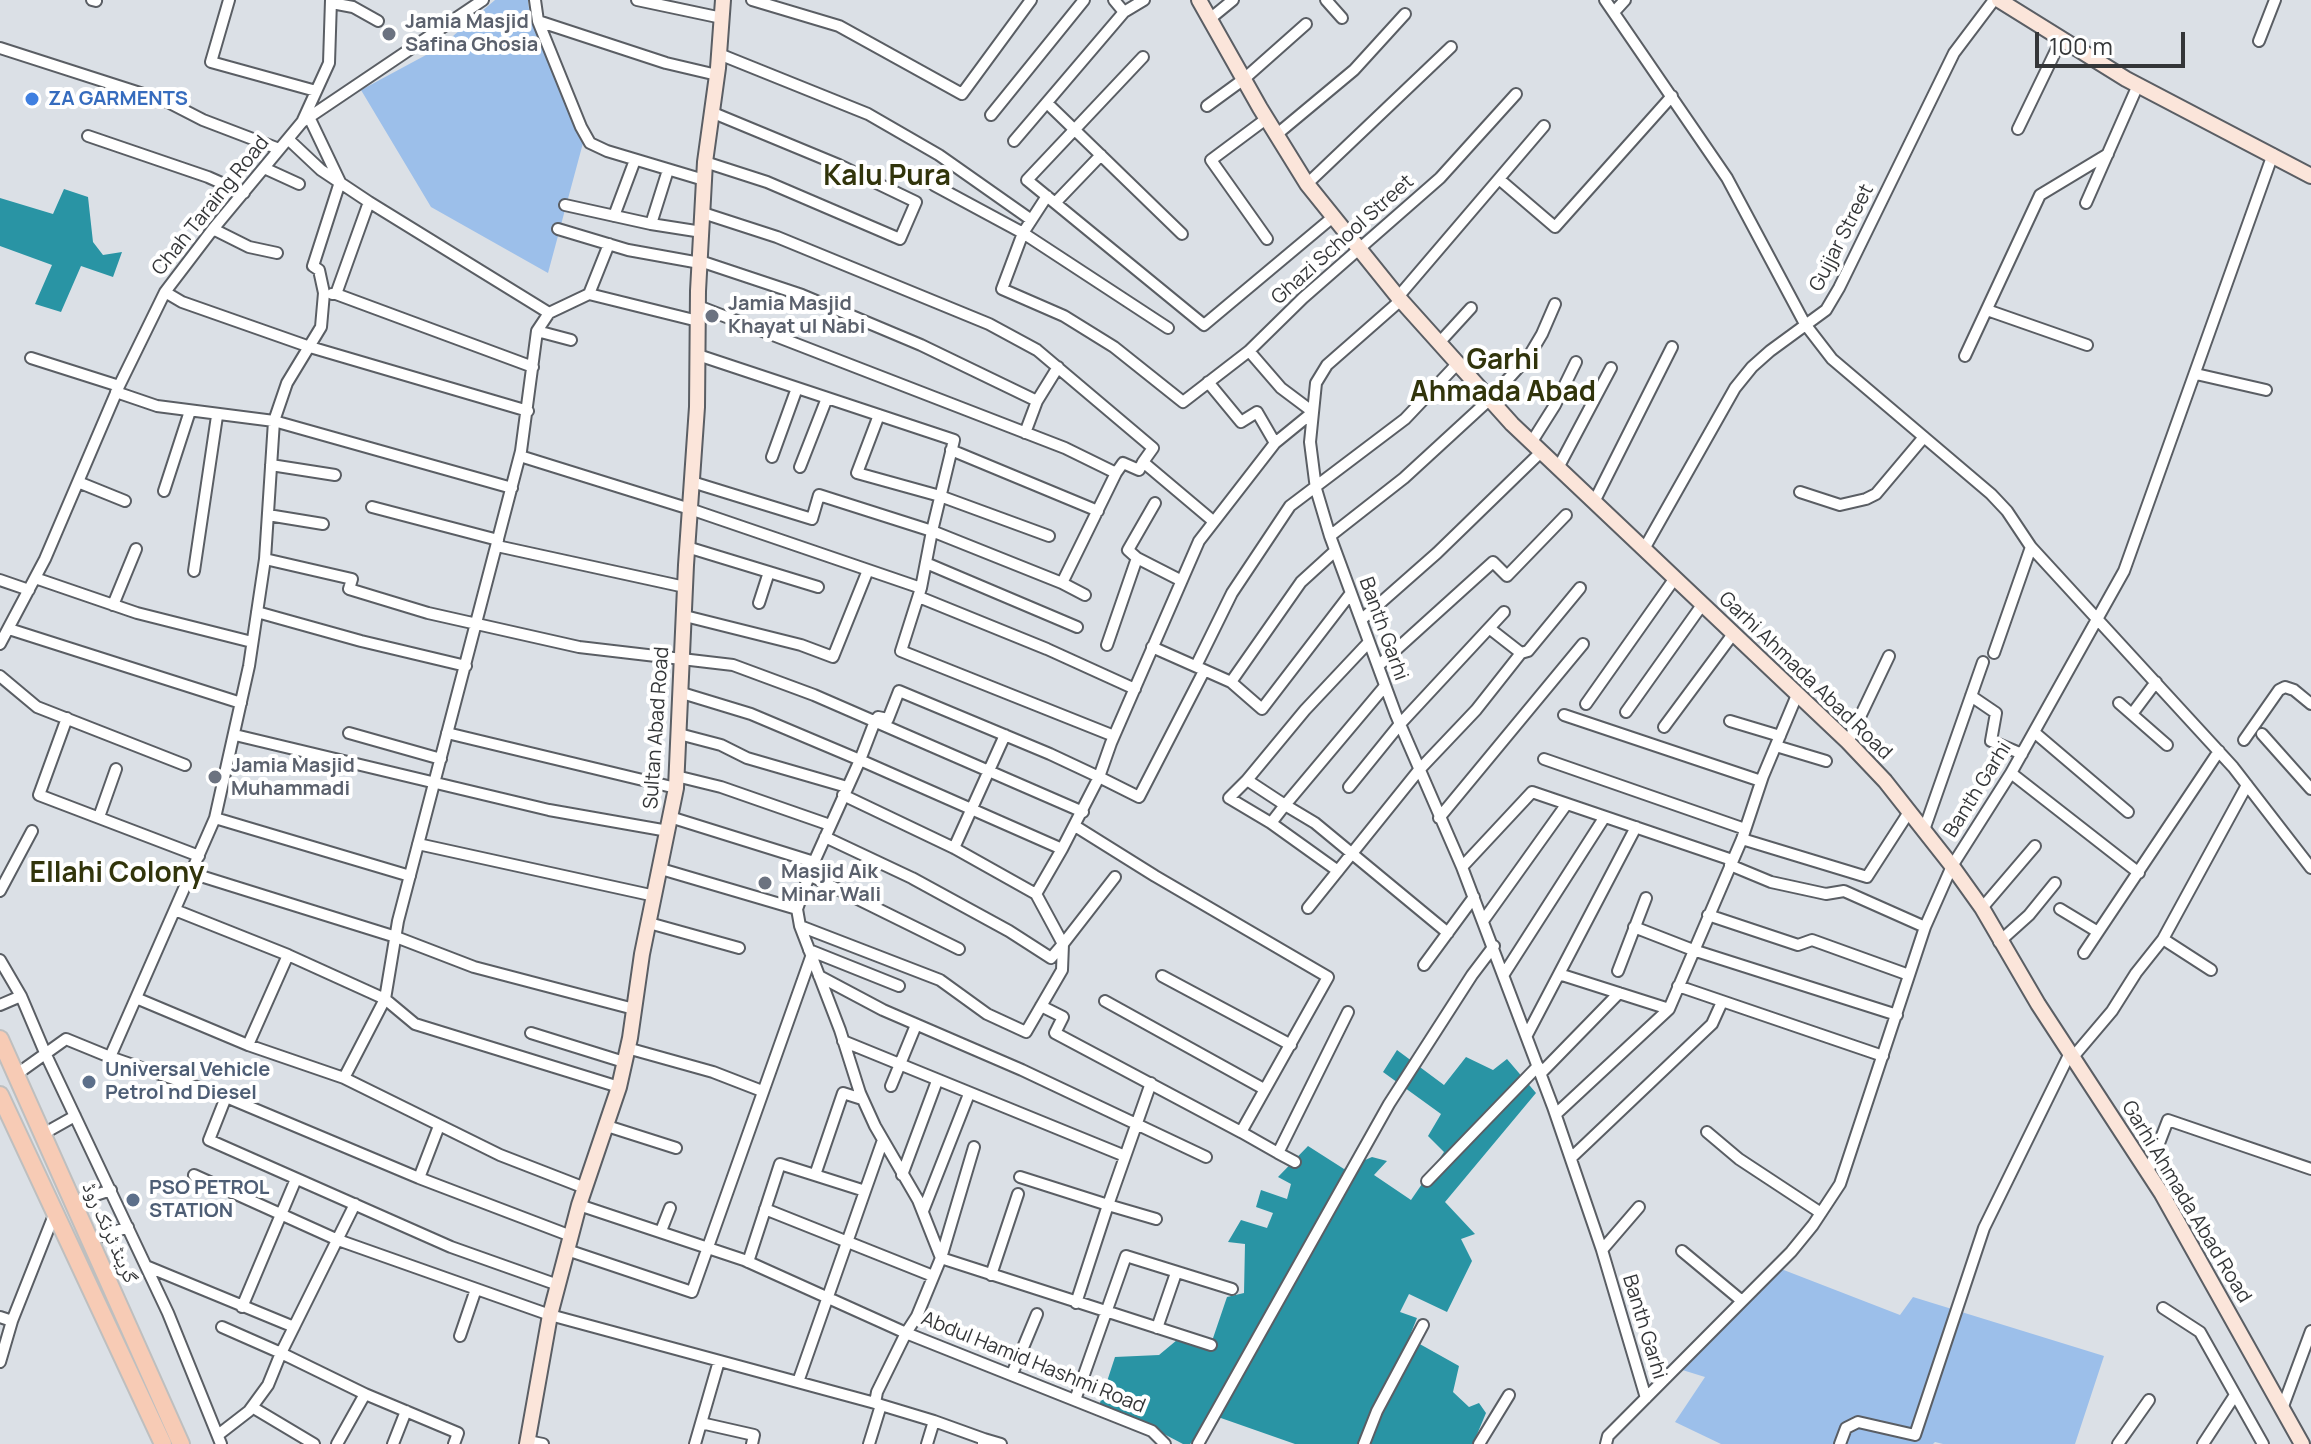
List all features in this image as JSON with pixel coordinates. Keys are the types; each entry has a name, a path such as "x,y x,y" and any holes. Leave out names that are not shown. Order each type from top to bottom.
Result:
{"main road":[{"name":"گرینڈ ٹرنک روڈ","path":"0,1039 181,1444"},
{"path":"0,1095 163,1444"}],"street":[{"path":"229,0 211,62 316,91"},
{"name":"Chah Taraing Road","path":"0,644 35,578 117,389 165,292 213,229 306,120 483,0"},
{"path":"535,0 538,21 590,143 704,180"},
{"path":"637,0 722,18"},
{"name":"Sultan Abad Road","path":"532,1443 550,1315 579,1205 619,1087 676,782 705,162 723,0"},
{"path":"752,0 839,26 962,94 1031,0"},
{"path":"991,115 1084,0"},
{"path":"1114,0 1124,12"},
{"path":"1014,141 1124,12 1144,0"},
{"name":"Garhi Ahmada Abad Road","path":"1199,0 1266,119 1307,184 1399,299 1536,447 1848,742 1885,781 1952,866 1982,908 1999,942 2148,1172 2302,1444"},
{"path":"1211,18 1233,0"},
{"path":"1326,0 1342,18"},
{"path":"1605,0 1727,178 1805,324 1832,359 2007,511 2031,547 2219,751 2311,868"},
{"path":"1614,12 1625,0"},
{"path":"1996,0 2138,85 2311,176"},
{"name":"Gujjar Street","path":"1644,549 1735,388 1752,367 1826,310 1954,53 1996,0"},
{"path":"2259,41 2275,0"},
{"path":"378,21 353,7 332,1 329,63 306,120 340,182 313,266 319,270 330,294 533,367"},
{"path":"1276,135 1354,70 1405,14"},
{"path":"538,21 666,63 717,75"},
{"path":"1207,106 1244,79 1306,24"},
{"path":"2018,129 2061,40"},
{"path":"1307,184 1451,47"},
{"path":"0,48 168,102 203,120 279,149"},
{"path":"719,54 868,114 939,155 1030,219"},
{"path":"1143,57 1027,180 1204,325 1333,217"},
{"path":"2086,203 2138,85"},
{"name":"Ghazi School Street","path":"1023,233 1002,289 1064,316 1114,347 1183,402 1249,351 1303,298 1440,178 1516,94"},
{"path":"1499,179 1555,227 1672,96"},
{"path":"1047,103 1182,234"},
{"path":"705,162 767,182 900,239 916,202 839,165 711,112"},
{"path":"1266,119 1211,160 1267,239"},
{"name":"Banth Garhi","path":"1544,126 1399,299 1327,365 1316,383 1310,442 1316,489 1335,551 1400,724 1462,867 1540,1069 1602,1250 1646,1398"},
{"path":"88,136 208,177 244,193"},
{"path":"288,139 321,170 549,313"},
{"path":"1965,356 2040,195 2108,154"},
{"name":"Banth Garhi","path":"1606,1444 1608,1436 1791,1252 1840,1184 1925,927 1952,866 2011,773 2124,571 2273,154"},
{"path":"1023,233 1030,219 1101,155"},
{"path":"614,216 635,160"},
{"path":"264,168 299,184"},
{"path":"651,224 668,170"},
{"path":"934,185 1023,233 1168,328"},
{"path":"110,1057 215,818 235,735 265,559 274,421 287,383 321,327 330,294 369,202"},
{"path":"565,205 702,232"},
{"path":"703,213 777,237 989,324 1037,350 1153,448 1139,470 1123,463 1116,473 1062,583"},
{"path":"213,229 249,247 277,253"},
{"path":"558,229 609,244 700,262 802,295 921,345 1037,401"},
{"path":"589,294 609,244"},
{"path":"165,292 182,302 310,347 528,411"},
{"path":"344,1078 385,999 410,876 520,456 537,331 549,313 589,294 698,314 1065,448 1116,473"},
{"path":"1330,536 1404,478 1490,399 1529,356 1555,304"},
{"path":"1439,343 1471,308"},
{"path":"1987,310 2087,345"},
{"path":"537,331 571,340"},
{"path":"1594,502 1672,347"},
{"path":"1036,894 1083,812 1199,541 1275,443 1313,412 1281,388 1249,351"},
{"path":"698,355 954,440 920,592 901,651 1114,736"},
{"path":"31,358 157,406 274,421 512,488"},
{"path":"1361,620 1437,553 1536,447 1576,362"},
{"path":"1211,1345 941,1258 923,1211 862,1099 800,926 797,909 875,721 878,717 888,719 899,691 1005,735 1139,797 1200,669 1232,593 1290,506 1405,419 1458,363"},
{"path":"1025,433 1037,401 1058,367"},
{"path":"1558,468 1611,368"},
{"path":"2196,374 2266,390"},
{"path":"1208,382 1241,422 1257,412 1275,443"},
{"path":"772,457 797,388"},
{"path":"800,467 827,398"},
{"path":"164,491 190,411"},
{"path":"879,415 857,473 940,496 1049,536"},
{"path":"194,571 217,416"},
{"path":"1800,492 1840,505 1866,499 1876,494 1924,437"},
{"path":"951,450 1098,511"},
{"path":"520,456 690,509 868,570 1135,689"},
{"path":"1143,462 1213,521"},
{"path":"271,465 335,475"},
{"path":"78,482 125,501"},
{"path":"692,482 812,519 819,495 932,531 1085,595"},
{"path":"1155,503 1128,550 1137,558 1180,580"},
{"path":"372,507 498,543 685,587"},
{"path":"268,515 323,524"},
{"path":"1378,666 1493,562 1507,576 1566,515"},
{"path":"687,547 818,587"},
{"path":"1994,653 2031,547"},
{"path":"113,605 136,549"},
{"path":"1231,682 1301,582 1335,551"},
{"path":"1107,645 1137,558"},
{"path":"265,559 352,579 349,589 476,624 579,647 733,665 814,695 1083,812"},
{"path":"926,563 1077,627"},
{"path":"685,616 801,645 833,657 868,570"},
{"path":"759,603 769,572"},
{"path":"35,578 113,605 252,642"},
{"path":"1586,704 1675,578"},
{"path":"0,580 29,590"},
{"path":"1308,908 1419,770 1476,710 1521,653 1528,651 1580,588"},
{"path":"1152,647 1231,682 1262,709 1351,593"},
{"path":"1626,712 1702,605"},
{"path":"257,612 466,666"},
{"path":"1349,787 1400,724 1504,612"},
{"path":"1489,628 1521,653"},
{"path":"9,629 241,703"},
{"path":"1664,727 1733,634"},
{"path":"1338,871 1271,823 1229,798 1369,642"},
{"path":"1439,818 1583,644"},
{"path":"1848,742 1889,656"},
{"path":"1924,830 1983,662"},
{"path":"0,676 37,707 185,765"},
{"path":"2132,714 2156,682"},
{"path":"1271,823 1385,686"},
{"path":"2244,740 2279,690 2285,687 2294,690 2311,704"},
{"path":"682,693 751,714 1062,849"},
{"path":"1556,1114 1669,1009 1743,834 1761,781 1797,695"},
{"path":"1971,696 1996,713 1991,741 2022,754"},
{"path":"2119,703 2167,745"},
{"path":"1564,715 1761,781"},
{"path":"67,718 39,795 199,856"},
{"path":"1730,721 1826,761"},
{"path":"2034,732 2128,812"},
{"path":"349,733 441,759"},
{"path":"447,733 676,782 721,787 830,825"},
{"path":"679,734 721,745 747,758 845,791 1036,894 1063,944 1062,970 1026,1032 987,1014 940,980 800,926"},
{"path":"2262,734 2311,789"},
{"path":"235,735 549,810 669,824 814,862"},
{"path":"954,848 1005,735"},
{"path":"2084,953 2219,751"},
{"path":"1544,759 1867,877 1909,812"},
{"path":"99,817 116,769"},
{"path":"2011,773 2139,873"},
{"path":"1247,780 1315,823 1448,933"},
{"path":"1840,1444 1846,1428 1858,1422 1915,1435 1984,1228 2071,1055 2112,1011 2163,939 2247,785"},
{"path":"1462,867 1532,792 1731,862 1771,882 1826,894 1844,891 1925,927"},
{"path":"1483,921 1566,805"},
{"path":"215,818 410,876"},
{"path":"1504,974 1604,818"},
{"path":"1075,826 1328,977 1241,1132"},
{"path":"1527,1035 1636,827"},
{"path":"0,891 32,831"},
{"path":"825,837 912,878 1009,931 1051,958 1115,877"},
{"path":"418,844 655,896"},
{"path":"1982,908 2035,846"},
{"path":"661,869 797,909"},
{"path":"191,873 396,937 474,967 634,1009"},
{"path":"809,875 959,949"},
{"path":"1999,942 2029,915 2055,883"},
{"path":"1424,965 1474,897"},
{"path":"1618,971 1646,898"},
{"path":"2060,909 2098,932"},
{"path":"175,910 288,955 385,999 415,1024 619,1087"},
{"path":"1708,915 1798,945 1812,940 1909,975"},
{"path":"649,923 739,948"},
{"path":"1634,927 1693,950 1897,1015"},
{"path":"2163,939 2211,970"},
{"path":"1198,1444 1389,1104 1494,946"},
{"path":"810,953 899,986"},
{"path":"17,1074 66,1039 226,1097 692,1292 810,953"},
{"path":"248,1045 288,955"},
{"path":"0,960 21,996 146,1266 220,1440 252,1407 268,1385 355,1204"},
{"path":"1559,974 1669,1009"},
{"path":"819,976 916,1025 1022,1070 1206,1157"},
{"path":"1162,976 1291,1045"},
{"path":"1678,986 1883,1056"},
{"path":"1427,1181 1619,993"},
{"path":"0,1005 21,996"},
{"path":"136,998 248,1045 344,1078 500,1155 585,1188"},
{"path":"1105,1001 1264,1089"},
{"path":"1571,1158 1712,1024 1722,1002"},
{"path":"1041,1006 1063,1017 1055,1033 1295,1162"},
{"path":"1278,1153 1348,1012"},
{"path":"891,1086 916,1025"},
{"path":"531,1033 713,1072 762,1091"},
{"path":"843,1041 1125,1156"},
{"path":"902,1175 937,1081"},
{"path":"1076,1303 1151,1083"},
{"path":"815,1175 843,1093 862,1099"},
{"path":"923,1211 969,1094"},
{"path":"226,1097 209,1140 451,1247 558,1285"},
{"path":"43,1134 75,1116"},
{"path":"2148,1172 2168,1120 2311,1169"},
{"path":"419,1178 439,1126"},
{"path":"607,1126 676,1148"},
{"path":"1707,1132 1739,1159 1821,1213"},
{"path":"798,1382 883,1140"},
{"name":"Abdul Hamid Hashmi Road","path":"974,1147 941,1258 917,1316 906,1333 1152,1431 1165,1444"},
{"path":"748,1262 780,1164 865,1191"},
{"path":"194,1175 338,1240 550,1315 878,1404 934,1421 983,1441 1001,1444"},
{"path":"1020,1177 1156,1219"},
{"path":"242,1307 296,1179"},
{"path":"74,1202 111,1190"},
{"path":"991,1275 1018,1194"},
{"path":"579,1205 748,1262 906,1333 877,1392 878,1404 869,1444"},
{"path":"1602,1250 1639,1207"},
{"path":"661,1231 670,1208"},
{"path":"765,1209 933,1276"},
{"path":"0,1362 12,1321 54,1215"},
{"path":"91,1240 128,1227"},
{"path":"1682,1251 1742,1301"},
{"path":"1075,1400 1126,1256 1232,1289"},
{"path":"146,1266 294,1327"},
{"path":"1157,1328 1176,1273"},
{"path":"460,1336 476,1289"},
{"path":"2163,1308 2200,1332 2263,1444"},
{"path":"1012,1374 1037,1314"},
{"path":"0,1317 12,1321"},
{"path":"1364,1444 1377,1411 1423,1325"},
{"path":"222,1327 365,1394 458,1433 454,1444"},
{"path":"2282,1409 2311,1331"},
{"path":"695,1444 719,1361"},
{"path":"337,1444 365,1394"},
{"path":"1479,1444 1509,1395"},
{"path":"2203,1444 2235,1395"},
{"path":"2118,1444 2149,1400"},
{"path":"252,1407 314,1444"},
{"path":"393,1444 406,1411"},
{"path":"927,1444 934,1421"},
{"path":"701,1423 754,1435 752,1444"}],"shaded area":[{"path":"495,0 528,0 530,19 583,143 548,273 431,207 361,90 439,48"},
{"path":"64,189 88,197 93,242 103,255 122,252 113,277 81,266 61,312 35,304 52,265 0,246 0,198 53,214"},
{"path":"1397,1050 1444,1085 1466,1057 1493,1070 1507,1059 1536,1093 1445,1202 1475,1234 1461,1239 1472,1261 1447,1312 1409,1294 1400,1312 1417,1318 1409,1338 1459,1366 1453,1392 1469,1407 1479,1403 1486,1413 1473,1444 1295,1444 1218,1417 1190,1444 1183,1444 1122,1412 1098,1409 1115,1357 1159,1355 1177,1340 1211,1344 1227,1297 1244,1293 1245,1244 1228,1242 1241,1220 1267,1228 1273,1213 1256,1207 1261,1190 1287,1199 1291,1184 1278,1177 1308,1146 1344,1169 1372,1157 1387,1161 1374,1175 1411,1200 1444,1152 1428,1136 1441,1114 1383,1072"},
{"path":"1776,1267 1900,1315 1913,1297 2104,1356 2075,1444 1721,1444 1675,1422 1705,1377 1676,1368"}],"place":[{"name":"Jamia Masjid Safina Ghosia","path":"389,34"},
{"name":"ZA GARMENTS","path":"32,99"},
{"name":"Jamia Masjid Khayat ul Nabi","path":"712,316"},
{"name":"Jamia Masjid Muhammadi","path":"215,777"},
{"name":"Masjid Aik Minar Wali","path":"765,883"},
{"name":"Universal Vehicle Petrol nd Diesel","path":"89,1082"},
{"name":"PSO PETROL STATION","path":"133,1200"}],"district":[{"name":"Kalu Pura","path":"887,177"},
{"name":"Garhi Ahmada Abad","path":"1503,377"},
{"name":"Ellahi Colony","path":"117,874"}]}
